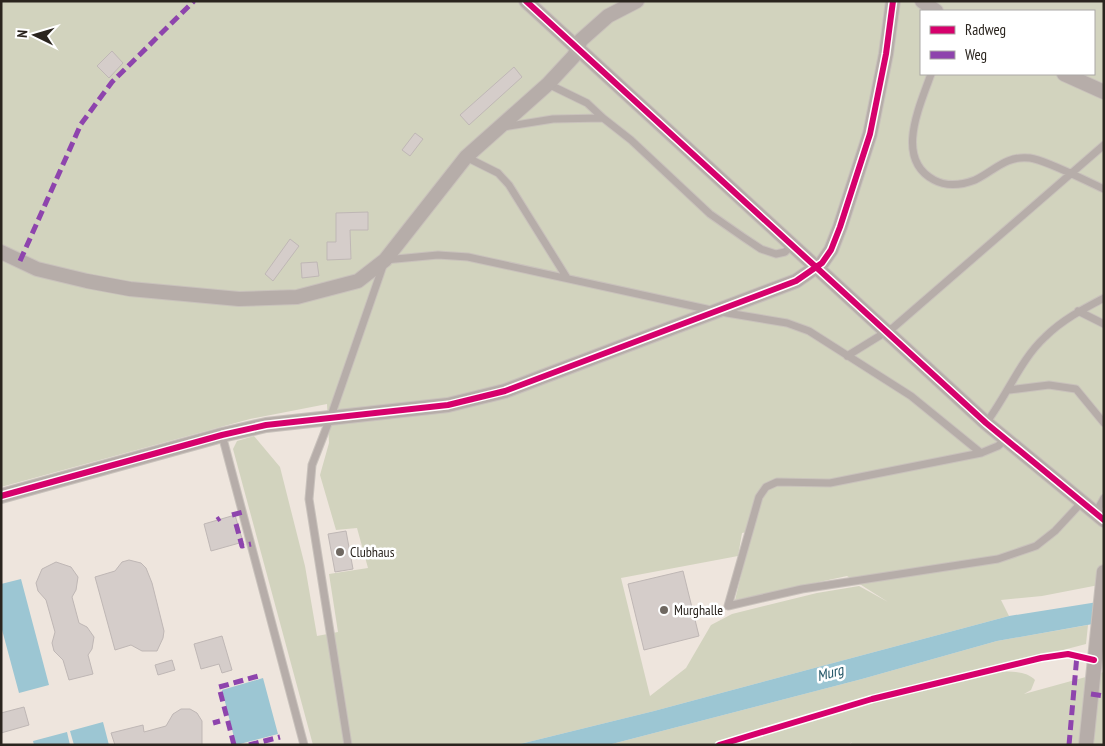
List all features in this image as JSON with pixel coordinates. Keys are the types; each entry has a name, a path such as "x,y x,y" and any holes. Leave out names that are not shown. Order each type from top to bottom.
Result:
{"street":[{"path":"526,1 986,423 1100,517"},
{"path":"1,252 37,269 87,281 130,289 239,299 297,297 358,281 385,260 466,158 548,84 574,56 581,40 608,16 637,1"},
{"path":"1,496 222,435 266,425 331,416 393,412 448,405 505,391 796,282 816,268 831,250 837,235 870,134 886,54 894,1"},
{"path":"922,1 935,10"},
{"path":"1066,75 1104,92"},
{"path":"1086,745 1104,572"}],"lane":[{"path":"931,75 912,140 914,158 924,174 940,183 958,185 976,179 994,166 1012,158 1031,158 1104,188"},
{"path":"548,84 586,103 631,140 710,214 743,237 761,249 776,254 784,252 791,246"},
{"path":"499,128 553,119 603,118"},
{"path":"847,356 887,332 1104,145"},
{"path":"466,158 498,173 504,179 567,278"},
{"path":"348,745 309,499 312,465 385,260 438,255 468,257 718,312 787,323 809,332 912,396 981,453"},
{"path":"986,423 1009,390 1024,363 1045,337 1078,312 1104,298"},
{"path":"1078,312 1104,324"},
{"path":"1009,390 1048,384 1076,389 1104,423"},
{"path":"222,435 304,745"},
{"path":"1005,440 998,446 981,453 830,483 778,482 766,487 758,496 728,606 802,590 998,559 1036,546 1055,531 1082,502"},
{"path":"1100,517 1104,498"}],"green space":[{"path":"1,1 1104,1 1104,584 1042,596 1001,600 1009,616 654,711 516,745 313,745 233,449 237,441 254,436 280,467 305,566 317,636 338,632 329,574 368,568 357,528 336,530 320,475 329,443 327,404 250,419 1,487","holes":["752,531 735,600 847,576 888,602 859,586 817,593 732,614 711,625 686,668 650,696 621,578 738,556 742,533"]},
{"path":"1088,625 1086,644 903,692 972,676 1010,672 1024,674 1035,680 1031,690 1024,694 1104,672 1104,745 850,745 852,742 848,745 608,745 862,679 997,641"}],"water":[{"path":"21,579 49,685 19,693 1,626 1,584"},
{"name":"Murg","path":"1104,601 1104,622 997,641 862,679 608,745 516,745 654,711 1009,616"},
{"path":"263,678 278,734 236,745 222,690"},
{"path":"103,722 109,745 74,745 70,731"},
{"path":"67,732 70,745 34,745 33,741"}],"building":[{"path":"112,51 123,63 109,78 97,66"},
{"path":"514,67 522,77 469,125 460,115"},
{"path":"415,133 423,139 410,156 402,150"},
{"path":"368,212 368,230 350,230 351,259 327,260 327,242 336,242 336,213"},
{"path":"290,239 299,246 273,281 265,274"},
{"path":"317,262 319,276 302,278 301,263"},
{"path":"235,515 243,542 211,551 204,524"},
{"name":"Clubhaus","path":"346,531 353,569 335,572 328,534"},
{"path":"129,560 141,563 146,568 152,583 164,631 157,651 142,651 131,645 115,650 95,577 115,571 122,562"},
{"path":"56,562 71,567 78,577 76,590 72,597 79,623 87,627 94,637 92,649 88,655 93,674 69,680 63,660 54,651 52,643 55,632 46,600 38,591 36,583 42,569"},
{"name":"Murghalle","path":"683,571 699,636 644,650 628,584"},
{"path":"222,636 232,670 222,673 219,664 201,669 194,644"},
{"path":"172,660 175,670 158,675 155,665"},
{"path":"24,707 29,725 1,733 1,713"},
{"path":"181,709 190,709 197,713 202,721 202,745 115,745 111,733 143,725 144,732 166,726 173,714"}],"marked path":[{"path":"20,261 81,124 112,82 194,1"},
{"path":"232,515 243,512"},
{"path":"236,524 242,546 251,544"},
{"path":"1069,745 1077,655"},
{"path":"234,745 219,687 262,675"},
{"path":"1091,694 1104,696"},
{"path":"213,723 220,721"},
{"path":"249,745 280,737"}],"cycle path":[{"path":"526,1 986,423 1104,520"},
{"path":"1,496 222,435 266,425 448,405 505,391 796,281 822,263 831,250 840,227 870,134 886,54 893,1"},
{"path":"719,745 872,699 1041,658 1068,654 1094,660"}],"place":[{"name":"Clubhaus","path":"340,552"},
{"name":"Murghalle","path":"664,610"}]}
